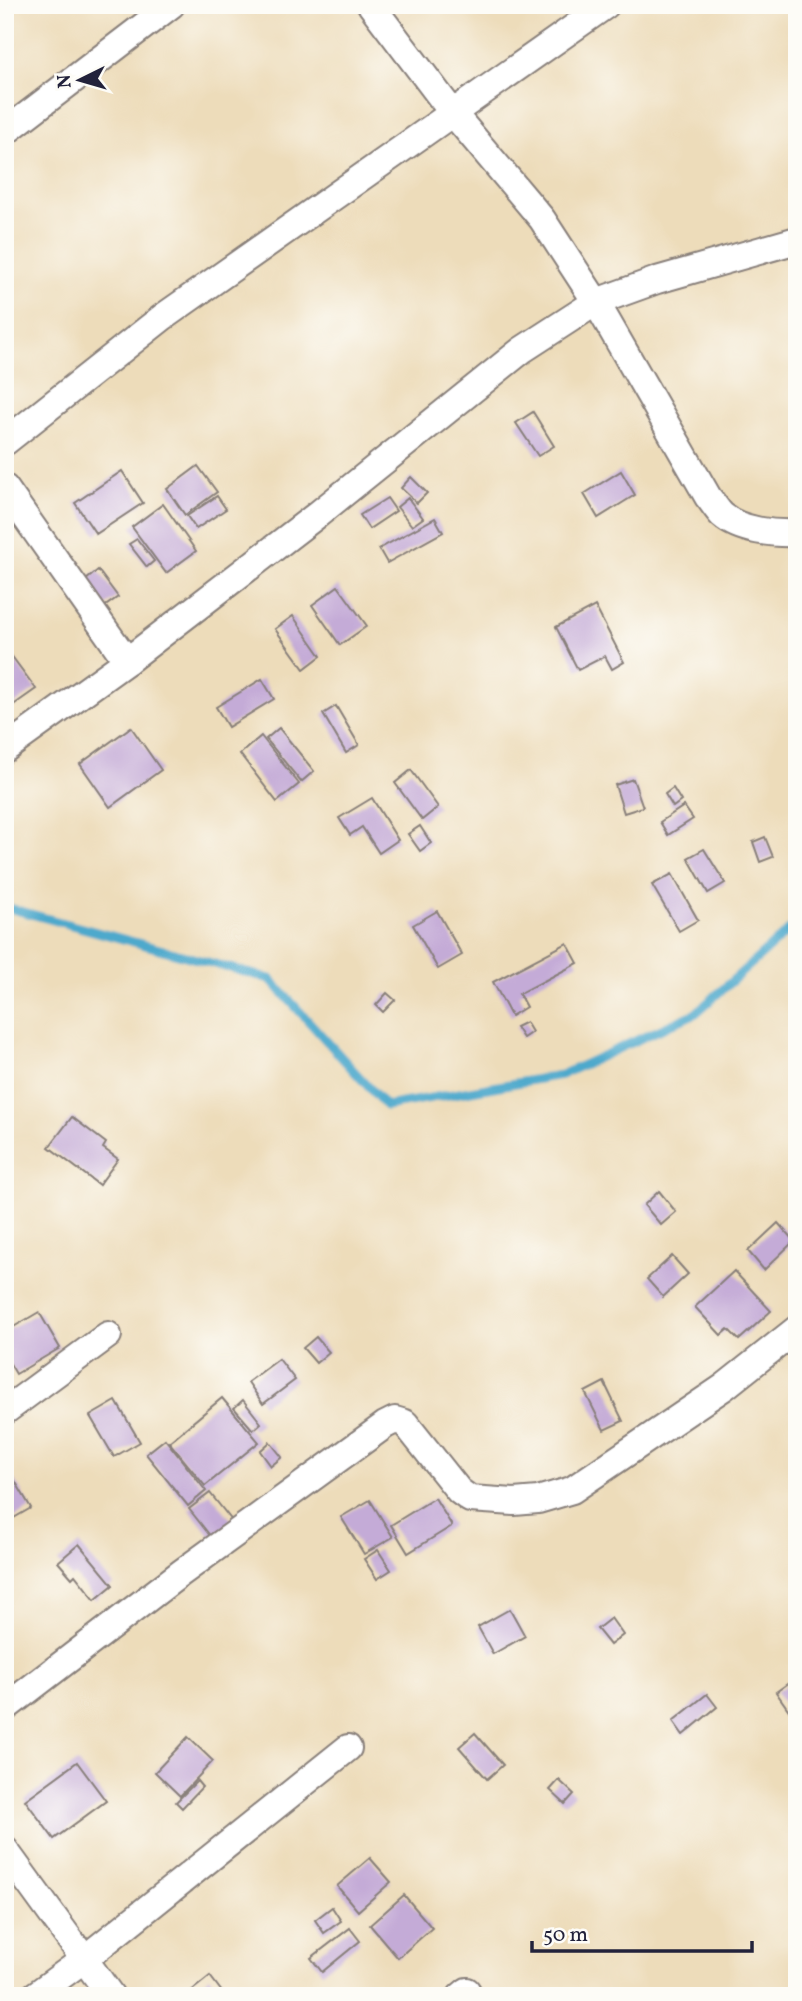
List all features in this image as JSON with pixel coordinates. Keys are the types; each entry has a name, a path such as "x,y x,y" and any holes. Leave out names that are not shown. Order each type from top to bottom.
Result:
{"street":[{"path":"5,132 171,5"},
{"path":"371,5 453,112 542,219 596,302 708,497 723,516 746,527 778,533 797,533"},
{"path":"5,442 163,317 606,5"},
{"path":"5,748 127,661 317,515 522,350 596,302 657,280 797,240"},
{"path":"5,488 127,661"},
{"path":"5,1708 181,1573 395,1420 405,1423 459,1491 470,1499 514,1502 538,1500 572,1490 724,1387 797,1329"},
{"path":"5,1411 108,1335"},
{"path":"34,1996 348,1748"},
{"path":"5,1850 111,1996"}],"building":[{"path":"533,412 554,446 538,456 516,423"},
{"path":"198,466 217,492 185,515 167,489"},
{"path":"122,471 143,503 96,534 75,503"},
{"path":"621,471 635,495 598,518 584,494"},
{"path":"411,477 427,493 417,503 401,488"},
{"path":"217,496 226,509 196,529 187,516"},
{"path":"387,498 396,511 369,529 360,515"},
{"path":"408,498 423,518 412,526 397,507"},
{"path":"163,504 196,551 166,573 132,527"},
{"path":"435,518 443,532 387,563 379,549"},
{"path":"137,539 154,561 147,567 129,544"},
{"path":"98,570 118,597 104,607 85,581"},
{"path":"338,586 367,626 340,645 312,605"},
{"path":"595,606 624,662 612,669 605,656 578,670 556,627"},
{"path":"293,616 321,656 304,669 275,629"},
{"path":"5,647 36,689 12,706 5,697"},
{"path":"262,679 274,699 228,727 216,707"},
{"path":"336,706 359,745 346,753 323,714"},
{"path":"131,727 161,770 110,807 80,764"},
{"path":"279,728 314,771 301,782 266,739"},
{"path":"261,736 299,784 277,802 240,754"},
{"path":"411,770 438,807 422,820 395,783"},
{"path":"633,779 643,807 624,813 615,785"},
{"path":"673,788 681,801 673,807 665,794"},
{"path":"372,798 398,840 379,853 362,827 350,835 339,818"},
{"path":"684,806 693,819 668,835 660,822"},
{"path":"420,826 431,843 420,851 408,834"},
{"path":"765,837 773,857 760,862 753,842"},
{"path":"704,849 725,883 708,893 688,858"},
{"path":"672,874 698,920 679,931 652,885"},
{"path":"437,911 462,955 438,969 413,925"},
{"path":"567,943 578,963 519,994 526,1007 511,1016 493,982"},
{"path":"387,993 395,1000 383,1012 376,1005"},
{"path":"526,1022 532,1032 523,1038 516,1027"},
{"path":"72,1117 106,1143 103,1148 118,1159 99,1185 49,1147"},
{"path":"659,1191 676,1212 661,1225 644,1205"},
{"path":"778,1223 794,1241 764,1270 748,1251"},
{"path":"672,1256 688,1274 663,1297 647,1279"},
{"path":"734,1271 771,1311 739,1340 728,1329 721,1335 695,1307"},
{"path":"39,1312 60,1348 16,1374 9,1362 5,1364 5,1332"},
{"path":"316,1337 329,1352 316,1363 303,1348"},
{"path":"279,1359 295,1380 263,1404 248,1382"},
{"path":"604,1382 623,1421 604,1430 585,1392"},
{"path":"222,1398 259,1442 205,1486 169,1442"},
{"path":"243,1400 261,1423 253,1430 234,1408"},
{"path":"116,1401 140,1442 114,1457 90,1416"},
{"path":"165,1439 206,1491 188,1506 146,1454"},
{"path":"270,1442 282,1457 271,1466 260,1451"},
{"path":"5,1464 31,1508 5,1523"},
{"path":"210,1493 233,1522 212,1538 189,1509"},
{"path":"435,1498 452,1526 408,1553 391,1525"},
{"path":"370,1500 393,1537 364,1554 341,1517"},
{"path":"79,1544 113,1585 95,1600 75,1575 72,1578 58,1562"},
{"path":"378,1550 391,1570 377,1579 364,1559"},
{"path":"510,1609 525,1636 493,1654 478,1627"},
{"path":"611,1618 623,1635 610,1645 597,1629"},
{"path":"793,1680 797,1686 797,1722 776,1692"},
{"path":"707,1694 717,1707 683,1735 673,1721"},
{"path":"475,1733 503,1765 487,1779 459,1747"},
{"path":"188,1737 213,1761 180,1796 155,1772"},
{"path":"77,1762 106,1801 54,1839 25,1800"},
{"path":"559,1780 574,1794 565,1804 550,1790"},
{"path":"197,1781 202,1787 182,1808 176,1802"},
{"path":"370,1858 391,1882 358,1911 337,1886"},
{"path":"404,1895 432,1928 398,1958 370,1925"},
{"path":"332,1907 341,1921 324,1933 315,1920"},
{"path":"350,1928 360,1941 322,1972 311,1958"},
{"path":"210,1976 225,1996 185,1996"}],"waterway":[{"path":"5,907 270,979 386,1106 561,1075 696,1013 797,923"}]}
